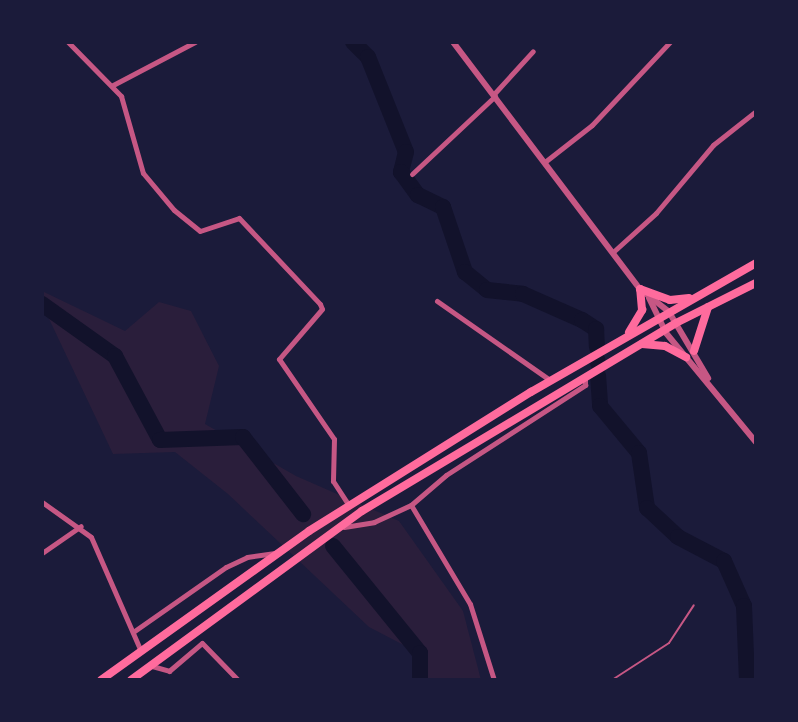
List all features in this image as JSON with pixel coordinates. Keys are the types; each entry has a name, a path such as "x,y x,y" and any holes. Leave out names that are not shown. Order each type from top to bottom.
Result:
{"highway":[{"path":"101,680 140,649 349,506 551,381 756,263"},
{"path":"131,680 339,528 664,330 756,283"},
{"path":"617,342 638,322 640,289 670,300 694,297"},
{"path":"641,344 665,346 690,354 708,306"}],"street":[{"path":"68,42 113,85 130,115 143,173 154,189 193,229 239,218 320,304 318,314 279,359 334,439 333,481 349,506"},
{"path":"113,85 195,42"},
{"path":"453,42 640,289 669,312 690,354"},
{"path":"546,161 592,125 670,42"},
{"path":"412,174 494,95 533,51"},
{"path":"613,252 656,213 713,145 756,111"},
{"path":"649,298 664,330 690,354 756,442"},
{"path":"437,301 551,381"},
{"path":"339,528 374,522 411,505 446,475 585,385 585,377"},
{"path":"42,502 81,526 99,551 140,649"},
{"path":"411,505 470,604 494,680"},
{"path":"42,553 81,526"},
{"path":"133,632 226,567 255,555 277,553"},
{"path":"150,665 169,671 202,643 238,680"}],"lane":[{"path":"612,680 669,643 694,605"}],"shaded area":[{"path":"42,291 125,331 159,302 191,311 219,366 205,424 296,476 399,521 463,611 481,680 420,680 419,653 369,627 228,494 175,452 113,454 42,304"}],"waterway":[{"path":"353,42 368,57 406,152 401,172 418,195 443,207 465,272 487,290 523,294 582,320 596,329 597,347"},
{"path":"42,304 115,356 160,440 243,437 303,514"},
{"path":"597,359 598,363"},
{"path":"598,375 600,406 639,453 647,508 678,537 724,561 744,606 747,680"},
{"path":"333,546 420,653 420,680"}]}
